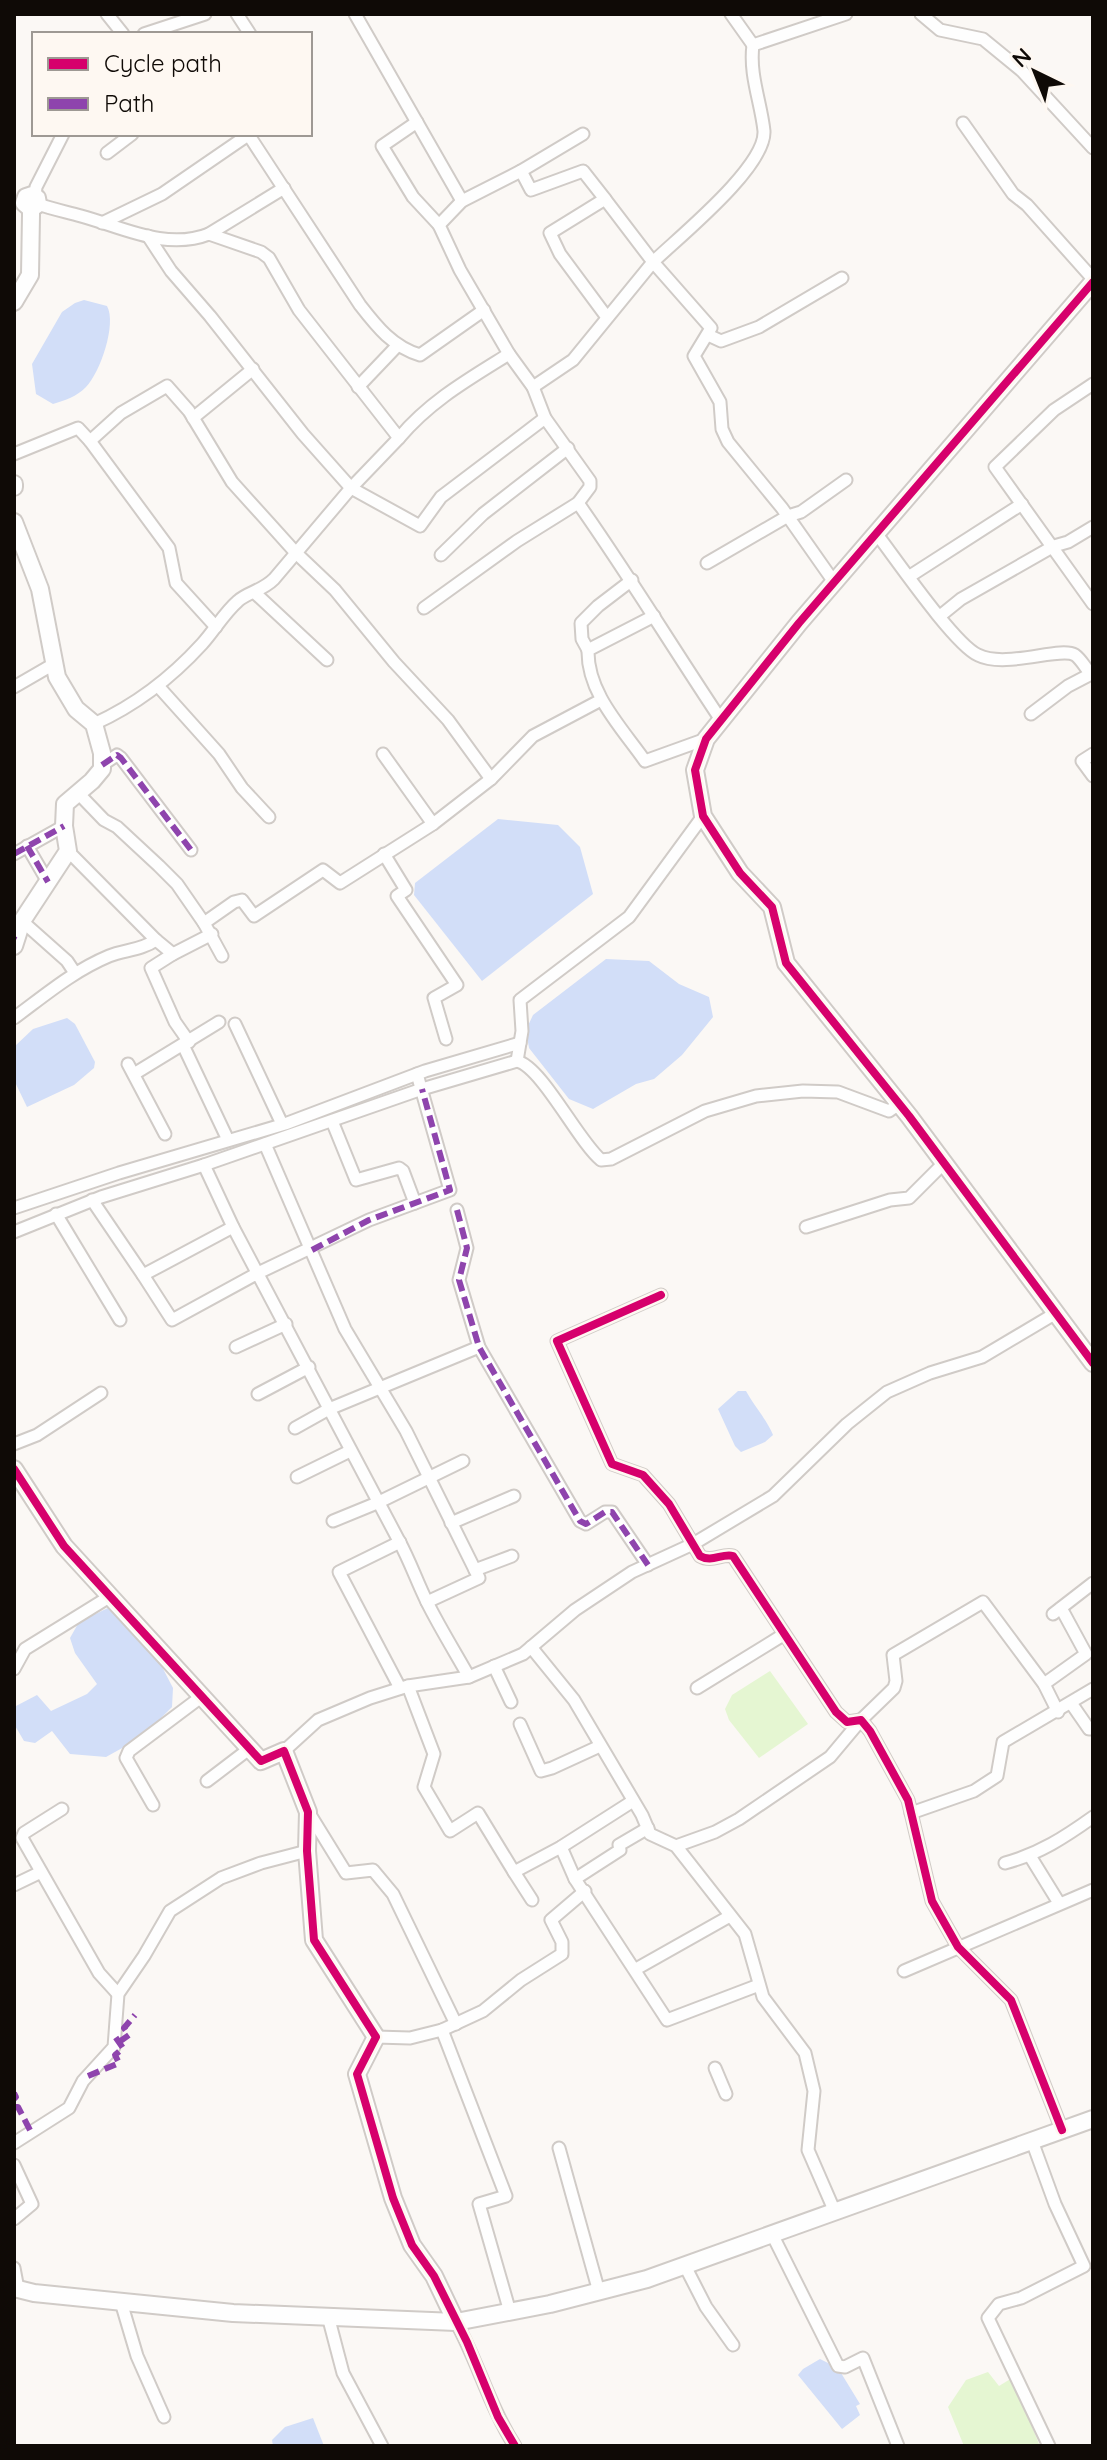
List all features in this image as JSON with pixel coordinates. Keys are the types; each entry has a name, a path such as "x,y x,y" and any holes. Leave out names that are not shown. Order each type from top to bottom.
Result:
{"street":[{"path":"107,14 121,32"},
{"path":"150,32 205,14"},
{"path":"237,14 249,32"},
{"path":"355,14 462,201"},
{"path":"533,387 573,360 653,262 714,207 751,163 764,134 755,89 753,45 731,14"},
{"path":"753,45 846,14"},
{"path":"921,14 940,30 983,39 1022,71 1093,148"},
{"path":"417,122 382,146 413,197 439,225 509,354 533,387 545,418 590,481 590,487 578,503 517,541 424,608"},
{"path":"963,123 1013,194 1027,205 1093,281 834,582 721,720 706,739 695,770 703,816 740,873 772,907 786,963 899,1104 1093,1363"},
{"path":"439,225 462,201 583,134"},
{"path":"14,302 30,275 28,202 62,136"},
{"path":"107,153 129,136"},
{"path":"102,223 162,194 245,136"},
{"path":"249,136 360,305 379,329 398,345 420,355 484,310"},
{"path":"521,171 531,190 583,171 653,262 711,328 694,356 720,402 722,429 728,442 788,516 834,582"},
{"path":"28,202 140,237 196,239 284,188"},
{"path":"605,199 550,233 560,254 606,316"},
{"path":"209,234 261,252 269,258 299,310 399,438"},
{"path":"148,236 171,271 303,434 351,488 420,526 441,497 545,418"},
{"path":"708,335 721,341 759,327 842,278"},
{"path":"358,387 398,345"},
{"path":"94,724 126,709 158,686 200,646 239,600 274,579 415,419 470,377 509,354"},
{"path":"193,418 253,369"},
{"path":"1093,384 1054,410 995,467 1093,604"},
{"path":"90,441 121,413 167,386 193,418 232,482 296,553 335,590 394,662 448,720 491,779"},
{"path":"14,454 78,428 169,548 176,583 216,627"},
{"path":"441,555 483,514 568,448"},
{"path":"707,563 788,516 801,512 846,480"},
{"path":"578,503 632,580 721,720"},
{"path":"910,576 1022,504"},
{"path":"14,522 40,589 52,665 76,709 94,724 102,753 102,769 65,804 68,851 173,954"},
{"path":"940,616 961,599 1093,527"},
{"path":"876,533 940,616 979,656 1007,660 1074,654 1092,674 1068,686 1031,714"},
{"path":"632,580 581,623 589,670 601,700 645,761 706,739"},
{"path":"255,593 327,660"},
{"path":"588,650 654,616"},
{"path":"14,687 52,665"},
{"path":"158,686 219,754 242,788 269,817"},
{"path":"204,923 239,899 254,916 323,870 340,883 433,824 491,779 533,736 601,700"},
{"path":"383,754 433,824"},
{"path":"1093,754 1082,761 1093,776"},
{"path":"102,765 117,755 121,758 191,850"},
{"path":"78,793 177,884 212,934 222,956"},
{"path":"517,1061 522,1031 520,1000 629,917 703,816"},
{"path":"14,854 64,826"},
{"path":"27,846 48,882"},
{"path":"15,942 22,921 68,851"},
{"path":"384,854 406,890 397,896 457,985 434,998 446,1039"},
{"path":"22,921 67,961 75,973"},
{"path":"212,934 151,968 228,1140"},
{"path":"14,1018 75,973 111,955 149,945 156,940"},
{"path":"165,1134 131,1069 186,1044 219,1022"},
{"path":"235,1024 282,1124"},
{"path":"14,1208 282,1124 417,1074 520,1043"},
{"path":"14,1232 92,1200 204,1165 422,1089 517,1061 523,1062 538,1078 601,1160 611,1159 705,1111 756,1096 803,1091 838,1092 889,1111 899,1104"},
{"path":"92,1200 172,1320 258,1273 312,1250 369,1220 450,1190 417,1074"},
{"path":"332,1121 356,1180 399,1168 415,1203"},
{"path":"265,1144 345,1329 406,1431 479,1578 427,1602"},
{"path":"806,1227 890,1200 909,1198 944,1163"},
{"path":"204,1165 233,1227 400,1542 427,1602 469,1677"},
{"path":"457,1210 467,1248 459,1280 479,1347 580,1521 586,1524 605,1512 612,1512 648,1565"},
{"path":"56,1214 120,1320"},
{"path":"143,1275 233,1227"},
{"path":"661,1295 557,1341 612,1464 643,1475 669,1504 700,1556 705,1559 717,1559 728,1554 733,1556 836,1712 847,1722 861,1720"},
{"path":"14,1469 64,1546 261,1761 284,1751 318,1720 404,1687 469,1677 523,1654 575,1610 632,1572 693,1544 773,1496 847,1424 887,1392 930,1373 982,1357 1056,1313"},
{"path":"236,1347 286,1324"},
{"path":"295,1428 329,1409 479,1347"},
{"path":"258,1394 309,1367"},
{"path":"14,1444 37,1435 101,1393"},
{"path":"297,1477 350,1451"},
{"path":"333,1521 463,1461"},
{"path":"451,1523 514,1496"},
{"path":"400,1542 339,1572 404,1687 434,1754 424,1787 450,1831 478,1813 532,1900"},
{"path":"475,1570 512,1556"},
{"path":"1044,1684 1086,1654 1057,1611 1093,1583"},
{"path":"14,1669 25,1649 109,1597"},
{"path":"676,1846 715,1832 757,1809 830,1757 861,1720 894,1688 893,1655 983,1602 1044,1684 1058,1712"},
{"path":"697,1688 783,1635"},
{"path":"531,1647 574,1700 650,1834 676,1846 745,1934 763,1997 805,2053 814,2091 808,2150 835,2212"},
{"path":"494,1666 511,1702"},
{"path":"911,1813 974,1791 997,1776 1003,1742 1093,1689"},
{"path":"153,1805 126,1758 129,1751 201,1697"},
{"path":"1071,1703 1089,1729 1093,1729"},
{"path":"861,1720 908,1800 932,1901 958,1947 1011,2000 1062,2130"},
{"path":"520,1724 541,1771 600,1746"},
{"path":"207,1781 249,1749"},
{"path":"284,1751 308,1812 346,1873 373,1870 393,1894 456,2024"},
{"path":"514,1872 561,1847 633,1801"},
{"path":"62,1809 24,1833 22,1838 99,1973 118,1994"},
{"path":"308,1812 307,1851 314,1940 376,2037"},
{"path":"1005,1863 1030,1856 1063,1839 1093,1817"},
{"path":"575,1879 620,1850 619,1845 648,1828"},
{"path":"561,1847 575,1879 667,2020 759,1985"},
{"path":"14,2143 69,2108 83,2081 114,2047 118,1994 170,1911 221,1878 307,1851"},
{"path":"1030,1856 1059,1903"},
{"path":"14,1885 41,1872"},
{"path":"904,1971 1093,1890"},
{"path":"376,2037 410,2038 442,2030 483,2011 521,1980 562,1954 562,1942 551,1920 585,1891"},
{"path":"636,1969 730,1916"},
{"path":"442,2030 506,2196 479,2204 510,2312"},
{"path":"376,2037 357,2074 393,2198 412,2245 434,2276 498,2417 515,2446"},
{"path":"715,2068 726,2094"},
{"path":"14,2268 16,2289 121,2302 233,2313 456,2322 647,2279 1093,2119"},
{"path":"1032,2141 1055,2204 1084,2266 1021,2298 999,2304 988,2318 1049,2446"},
{"path":"559,2148 599,2292"},
{"path":"14,2165 32,2204 14,2219"},
{"path":"772,2234 838,2366 841,2368 863,2358 898,2446"},
{"path":"685,2266 706,2307 733,2345"},
{"path":"121,2302 137,2356 164,2417"},
{"path":"328,2316 343,2373 382,2446"}],"green space":[{"path":"770,1671 808,1724 759,1758 729,1720 725,1709 732,1695"},
{"path":"988,2372 999,2386 1012,2378 1039,2444 1037,2446 964,2446 948,2407 966,2380"}],"water":[{"path":"84,300 107,306 110,324 106,348 97,371 86,387 75,396 53,404 36,394 32,364 62,312"},
{"path":"498,819 558,825 580,847 593,894 482,981 414,895 415,883"},
{"path":"606,959 649,961 679,984 709,997 713,1017 682,1055 654,1079 636,1084 593,1109 569,1099 529,1048 526,1030 533,1015"},
{"path":"67,1018 75,1024 95,1062 94,1068 74,1085 27,1107 14,1080 14,1047 33,1029"},
{"path":"738,1391 746,1391 773,1435 765,1442 741,1452 735,1446 718,1409"},
{"path":"112,1606 159,1661 173,1688 172,1707 142,1737 106,1757 70,1754 52,1731 35,1743 24,1741 14,1724 16,1706 37,1695 51,1711 87,1694 97,1684 75,1653 70,1638 79,1622"},
{"path":"820,2359 838,2368 860,2404 856,2406 860,2415 842,2429 798,2375"},
{"path":"313,2418 324,2446 273,2446 272,2440 285,2427"}],"marked path":[{"path":"102,765 117,755 121,758 191,850"},
{"path":"14,854 64,826"},
{"path":"27,846 48,882"},
{"path":"312,1250 369,1220 450,1190 422,1089"},
{"path":"457,1210 467,1248 459,1280 479,1347 580,1521 586,1524 605,1512 612,1512 648,1565"},
{"path":"119,2042 129,2035 124,2028 135,2015"},
{"path":"88,2076 119,2063 115,2055 123,2048 114,2035"},
{"path":"14,2093 14,2099"},
{"path":"14,2107 18,2107 31,2132"}],"cycle path":[{"path":"1093,282 799,623 706,739 695,770 703,816 740,873 772,907 786,963 909,1116 1093,1363"},
{"path":"661,1295 557,1341 612,1464 643,1475 669,1504 700,1556 709,1559 733,1556 836,1712 847,1722 861,1720 870,1731 908,1800 932,1901 958,1947 1011,2000 1062,2130"},
{"path":"14,1469 64,1546 261,1761 284,1751 308,1812 307,1851 314,1940 376,2037 357,2074 393,2198 412,2245 434,2276 467,2342 498,2417 515,2446"}]}
